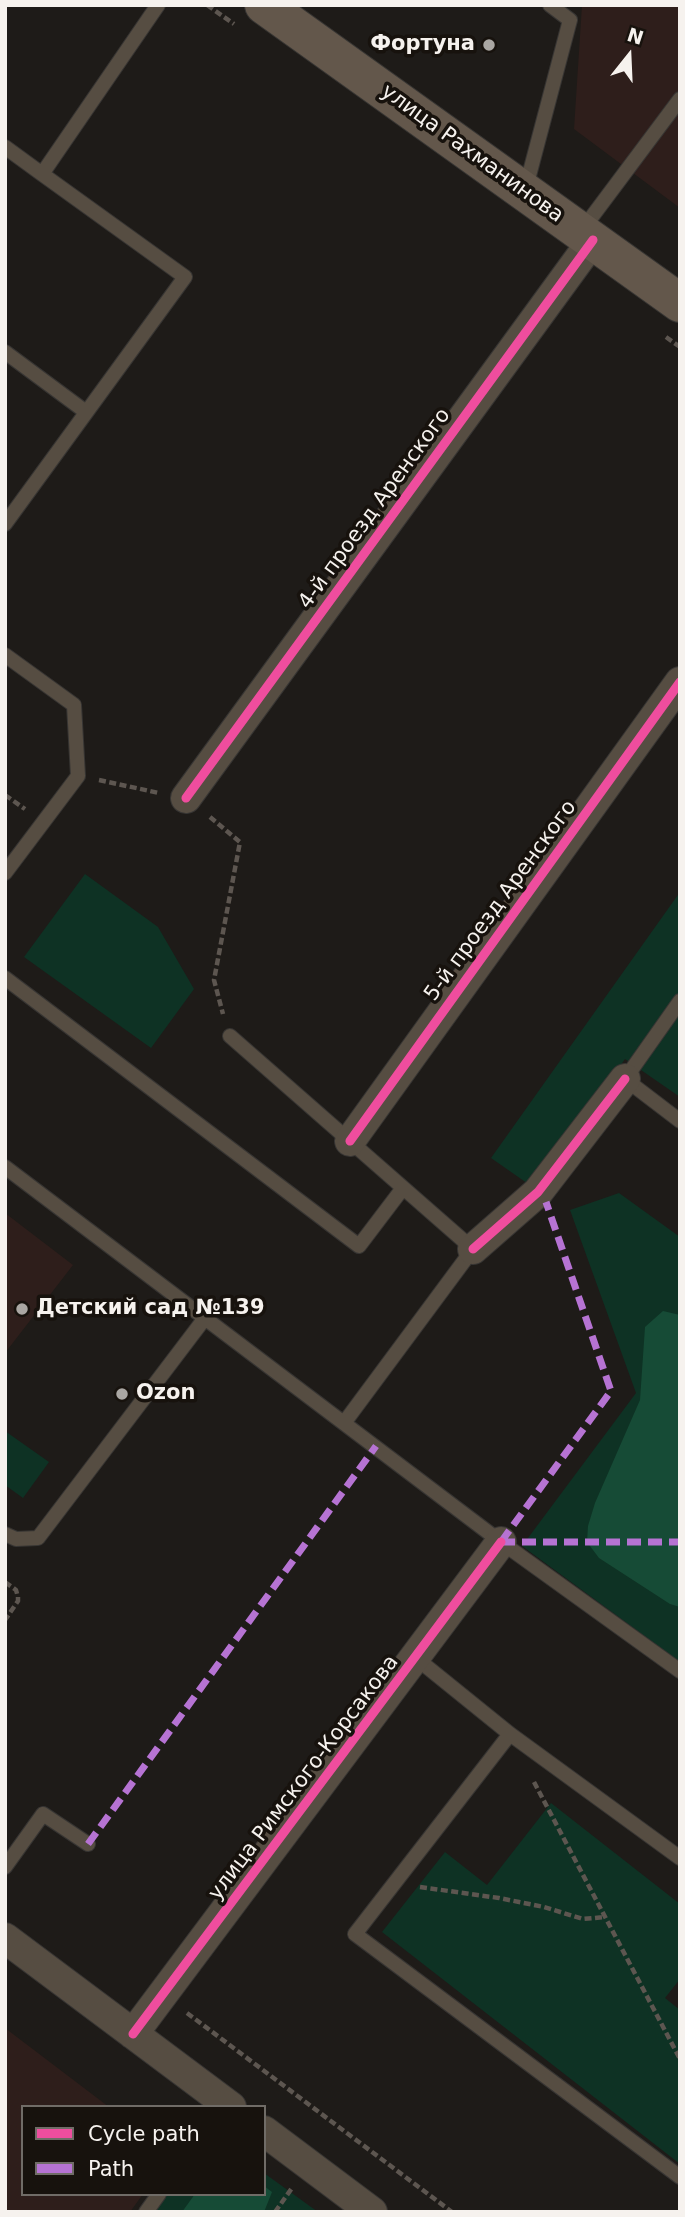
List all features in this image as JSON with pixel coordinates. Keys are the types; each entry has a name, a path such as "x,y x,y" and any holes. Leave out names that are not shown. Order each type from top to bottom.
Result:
{"main road":[{"name":"улица Рахманинова","path":"264,5 680,303"}],"street":[{"name":"4-й проезд Аренского","path":"186,798 587,236"},
{"name":"5-й проезд Аренского","path":"349,1141 680,682"},
{"path":"473,1249 538,1192 625,1079"},
{"name":"улица Римского-Корсакова","path":"134,2034 501,1542"},
{"path":"5,1938 227,2105"},
{"path":"266,2133 372,2212"}],"lane":[{"path":"42,174 158,5"},
{"path":"525,192 570,20 550,5"},
{"path":"587,236 680,99"},
{"path":"5,147 185,277 5,524"},
{"path":"5,352 86,412"},
{"path":"5,655 75,705 78,776 5,873"},
{"path":"5,978 359,1246 403,1188"},
{"path":"680,1001 625,1079 680,1121"},
{"path":"230,1036 473,1249 344,1423"},
{"path":"5,1167 501,1542 680,1671"},
{"path":"5,1534 16,1539 38,1538 205,1318"},
{"path":"416,1658 510,1734 680,1858"},
{"path":"510,1734 355,1934 680,2177"},
{"path":"5,1867 43,1814 88,1844"},
{"path":"146,2212 158,2196"}],"path":[{"path":"78,776 186,798 240,842 214,980 230,1036"},
{"path":"5,1582 16,1590 18,1601 5,1620"},
{"path":"510,1734 680,2059"},
{"path":"395,1882 452,1893 499,1898 544,1907 583,1919 606,1917"},
{"path":"164,1995 452,2212"}],"shaded area":[{"path":"582,5 680,5 680,208 574,129"},
{"name":"Детский сад №139","path":"5,1213 73,1265 5,1353"},
{"path":"5,2028 106,2105 21,2105 21,2196 142,2196 130,2212 5,2212"}],"green space":[{"path":"85,874 158,927 194,989 151,1048 24,957"},
{"path":"680,892 680,1097 625,1059 534,1188 491,1158"},
{"path":"619,1193 680,1237 680,1662 522,1546 636,1393 570,1210"},
{"path":"663,1311 680,1315 680,1607 670,1604 599,1558 587,1542 588,1526 595,1503 640,1400 645,1327"},
{"path":"5,1431 49,1462 23,1498 5,1485"},
{"path":"551,1803 680,1904 680,1979 665,1998 680,2010 680,2164 382,1932 445,1852 487,1885"},
{"path":"266,2174 318,2212 149,2212 161,2196 266,2196"},
{"path":"266,2188 272,2192 264,2212 182,2212 194,2196 266,2196"}],"marked path":[{"path":"501,1542 611,1391 546,1202"},
{"path":"88,1844 376,1446"},
{"path":"501,1542 680,1542"}],"cycle path":[{"path":"186,798 593,240"},
{"path":"350,1141 680,682"},
{"path":"473,1249 538,1192 625,1079"},
{"path":"133,2034 501,1542"}],"place":[{"name":"Фортуна","path":"489,45"},
{"name":"Детский сад №139","path":"22,1309"},
{"name":"Ozon","path":"122,1394"}]}
